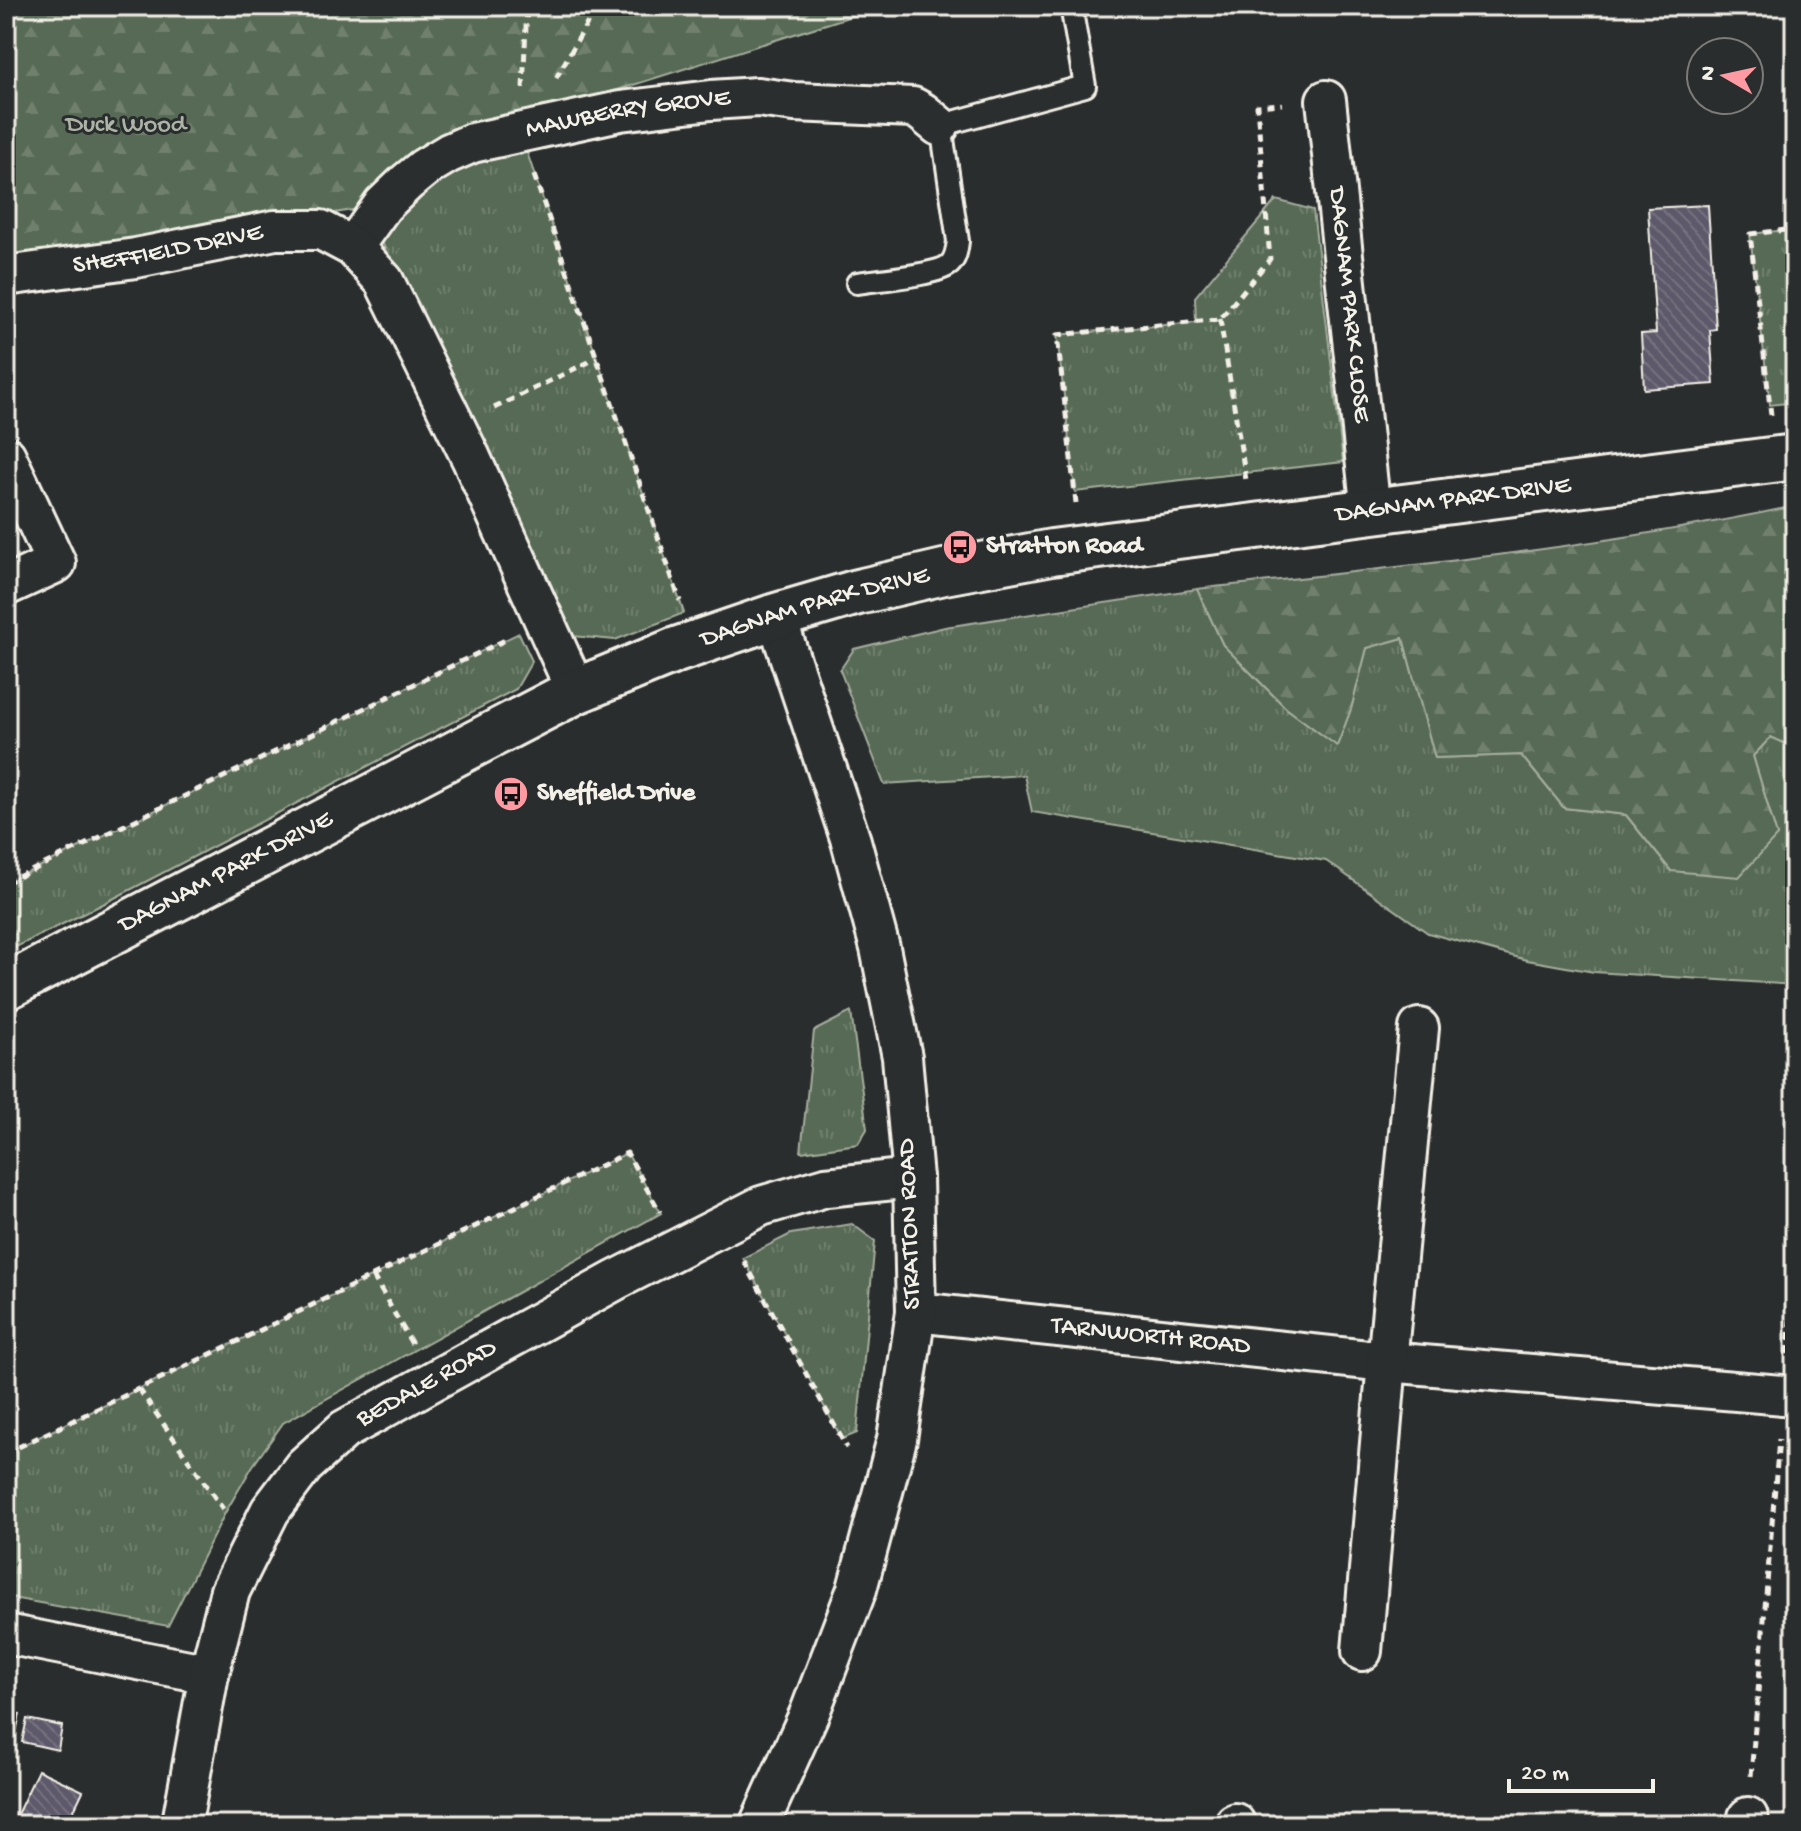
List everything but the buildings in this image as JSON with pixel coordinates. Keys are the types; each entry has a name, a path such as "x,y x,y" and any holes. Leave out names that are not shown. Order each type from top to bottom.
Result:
{"street":[{"name":"MAWBERRY GROVE","path":"353,247 383,205 424,168 449,153 472,143 620,111 758,97 794,102 913,107 939,126"},
{"name":"DAGNAM PARK CLOSE","path":"1326,100 1371,512"},
{"name":"SHEFFIELD DRIVE","path":"6,276 136,258 275,230 321,230 353,247 384,281 477,472 576,691"},
{"path":"6,456 56,563 6,586"},
{"name":"DAGNAM PARK DRIVE","path":"6,987 576,691 695,643 776,616 858,592 944,572 1081,548 1785,458"},
{"name":"STRATTON ROAD","path":"759,1825 810,1712 857,1589 897,1439 916,1312 913,1178 902,1057 880,948 851,841 776,616"},
{"path":"1362,1651 1419,1028"},
{"name":"BEDALE ROAD","path":"180,1825 209,1674 230,1591 270,1511 304,1466 344,1430 616,1280 761,1206 826,1187 913,1178"},
{"name":"TARNWORTH ROAD","path":"916,1312 1387,1362 1789,1395"},
{"path":"6,1634 209,1674"}],"lane":[{"path":"857,283 940,270 953,261 958,241 939,126 1085,86 1071,6"}],"path":[{"path":"527,6 520,132 695,643"},
{"path":"520,132 597,6"},
{"path":"1081,548 1057,335 1220,319 1270,259 1257,106 1326,100"},
{"path":"1785,458 1750,234 1795,229"},
{"path":"1220,319 1253,526"},
{"path":"455,427 597,358"},
{"path":"6,883 544,621"},
{"path":"6,1453 627,1153 680,1247"},
{"path":"723,1225 879,1505"},
{"path":"1747,1821 1789,1395 1795,1270"},
{"path":"373,1276 433,1380"},
{"path":"139,1389 250,1549"}],"green space":[{"name":"Duck Wood","path":"6,6 883,6 570,105 383,205 123,248 6,254"},
{"path":"520,132 684,613 615,640 573,636 371,220"},
{"path":"1276,200 1313,210 1343,462 1075,492 1057,335 1196,322 1195,297"},
{"path":"1795,229 1795,402 1770,405 1750,234"},
{"path":"1795,506 1795,748 1771,737 1753,756 1777,836 1739,877 1671,871 1626,815 1564,808 1521,755 1435,758 1403,638 1367,648 1351,709 1337,746 1286,708 1223,645 1197,589 1572,545"},
{"path":"1197,589 1223,645 1286,708 1337,746 1351,709 1367,648 1403,638 1435,758 1521,755 1564,808 1626,815 1671,871 1777,836 1753,756 1771,737 1795,748 1795,985 1594,972 1527,960 1428,933 1326,861 1032,812 1024,775 884,784 840,670 854,649 945,627"},
{"path":"519,633 532,661 516,689 6,952 6,883"},
{"path":"851,1012 867,1129 858,1144 801,1152 814,1031"},
{"path":"627,1153 661,1213 283,1423 225,1513 168,1626 6,1597 6,1453"},
{"path":"852,1224 875,1241 857,1433 842,1439 743,1258 791,1234"}],"place":[{"name":"Stratton Road","path":"960,547"},
{"name":"Sheffield Drive","path":"511,794"}]}
